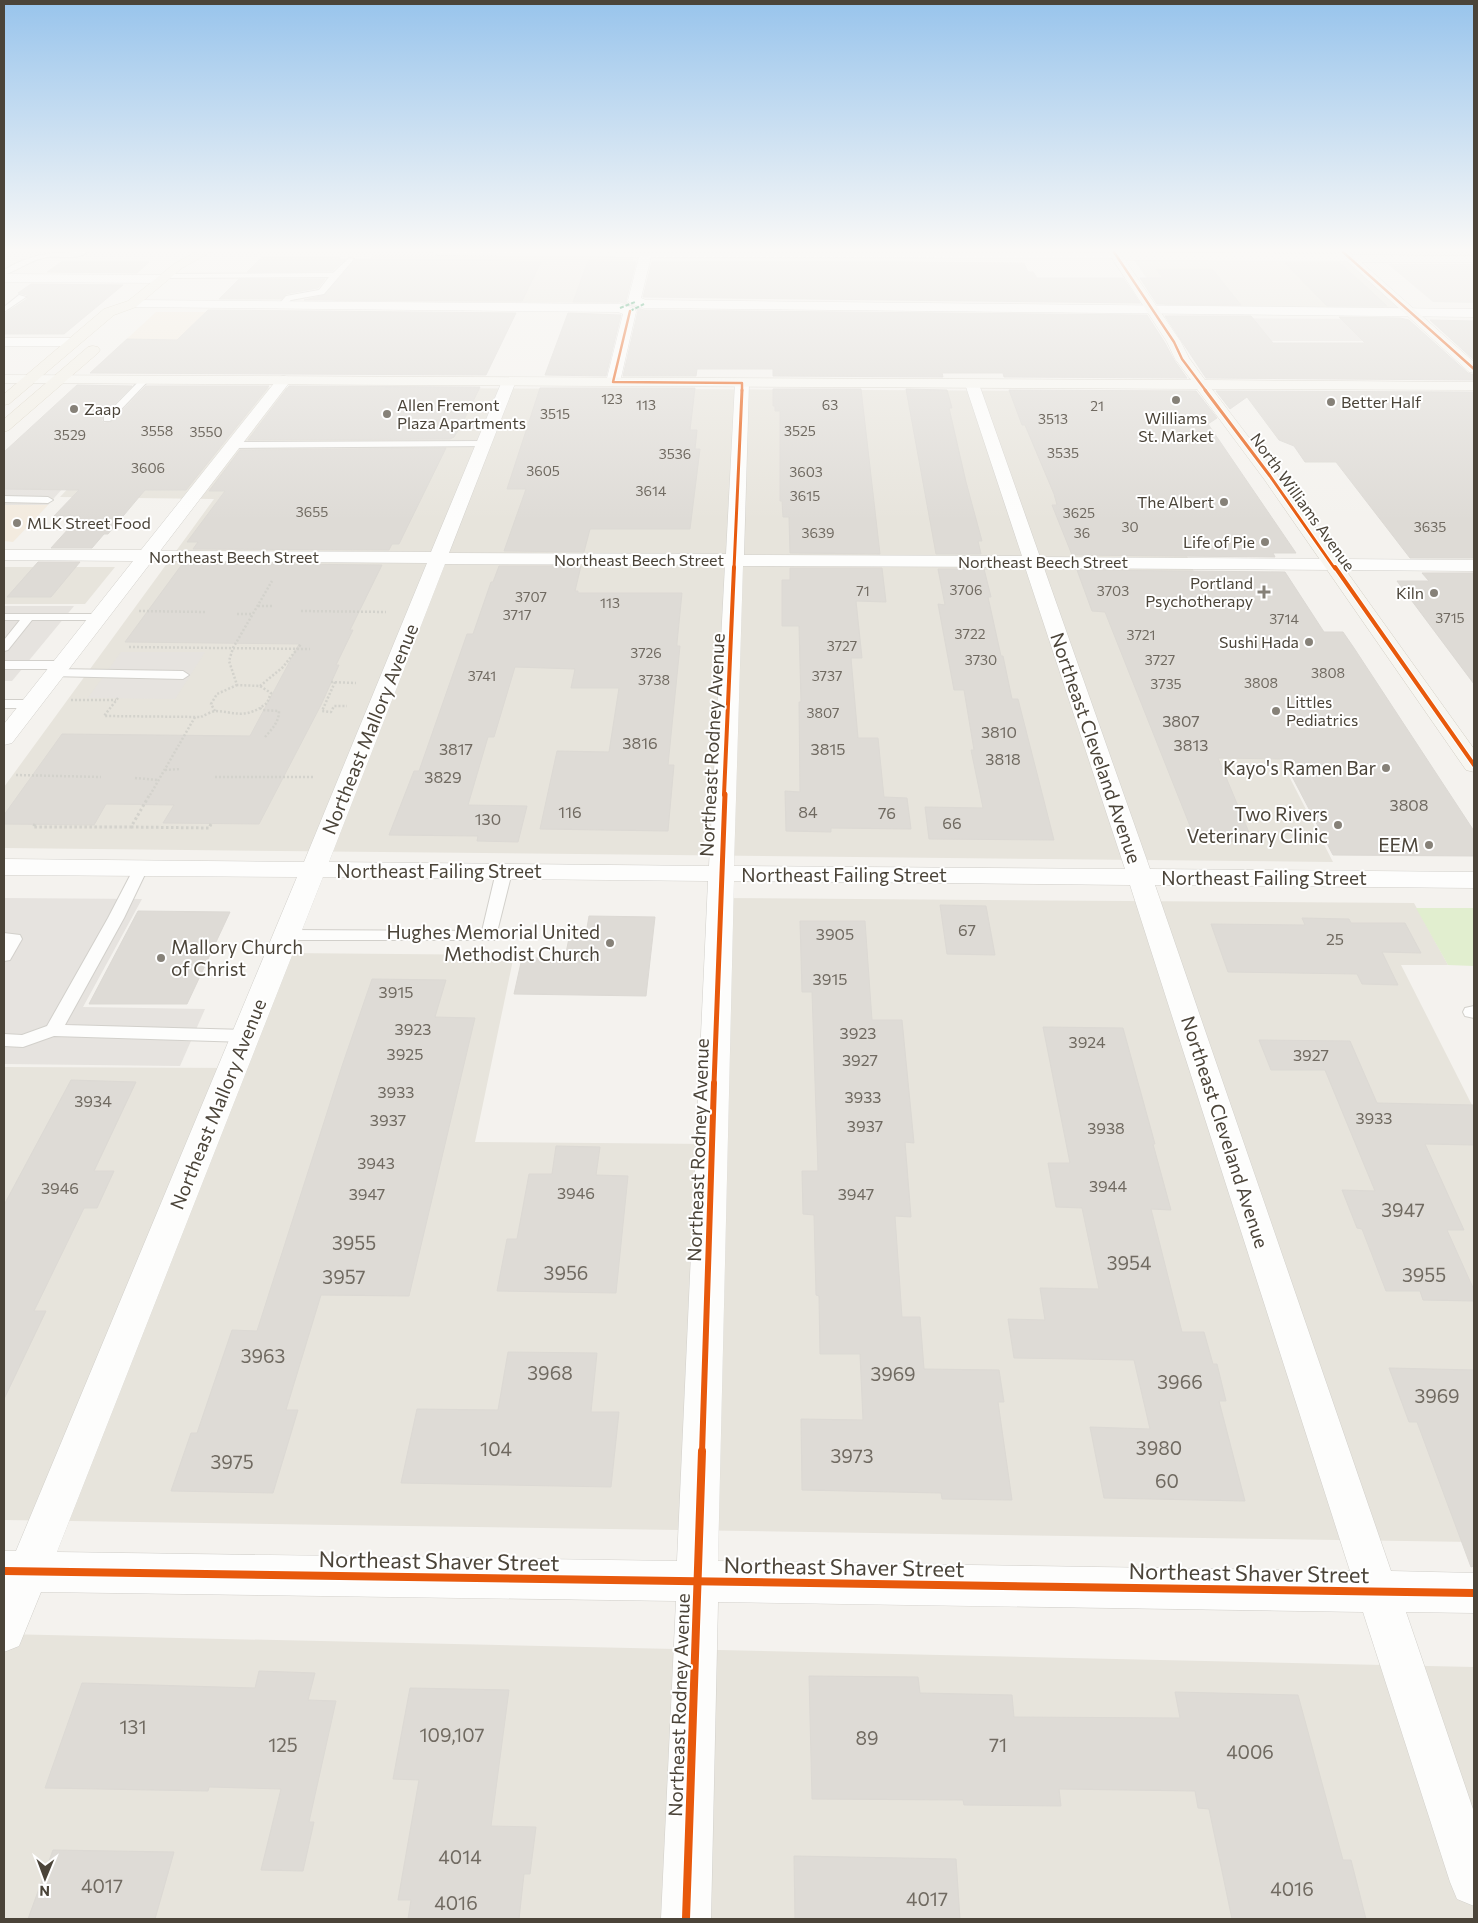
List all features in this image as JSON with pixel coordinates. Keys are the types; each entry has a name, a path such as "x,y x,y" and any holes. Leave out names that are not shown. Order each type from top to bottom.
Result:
{"main road":[{"path":"4,400 73,342"},
{"name":"North Williams Avenue","path":"1174,342 1182,359 1333,564 1474,765"},
{"path":"1443,342 1474,369"},
{"path":"4,427 101,343"},
{"path":"4,379 1474,386"}],"street":[{"path":"4,342 73,342"},
{"path":"613,382 623,342"},
{"path":"4,738 144,556 284,380"},
{"name":"Northeast Mallory Avenue","path":"4,1631 16,1571 246,1036 509,381"},
{"name":"Northeast Rodney Avenue","path":"686,1919 722,874 742,382"},
{"name":"Northeast Cleveland Avenue","path":"972,384 1140,877 1474,1882"},
{"name":"Northeast Beech Street","path":"4,555 1474,565"},
{"name":"Northeast Failing Street","path":"4,867 1474,880"},
{"name":"Northeast Shaver Street","path":"16,1571 1474,1593"}],"lane":[{"path":"106,419 146,379"},
{"path":"233,445 484,444"},
{"path":"4,499 48,500"},
{"path":"4,617 98,617"},
{"path":"4,647 29,617"},
{"path":"4,665 132,675 183,675"},
{"path":"4,704 30,704"},
{"path":"53,1030 116,918 141,868"},
{"path":"287,934 489,936 504,872"},
{"path":"4,938 14,939 4,956"},
{"path":"4,1040 23,1040 53,1030 246,1036"}],"path":[{"path":"237,685 229,661 233,648 275,577 267,577"},
{"path":"258,606 274,606"},
{"path":"136,611 206,612"},
{"path":"301,611 389,612"},
{"path":"237,614 253,614"},
{"path":"260,686 283,667 301,644"},
{"path":"129,647 310,649"},
{"path":"132,675 104,716 202,717 215,711"},
{"path":"347,706 334,706 331,712 322,712 333,682 357,682"},
{"path":"237,685 260,686 271,693 267,703 245,714 223,714 215,711 211,704 217,694 237,685"},
{"path":"71,700 116,700"},
{"path":"260,708 279,711 280,715 275,726 265,737"},
{"path":"131,827 195,717"},
{"path":"164,770 181,769"},
{"path":"16,776 101,777"},
{"path":"215,777 314,777"},
{"path":"136,778 158,780"},
{"path":"35,824 33,827 209,828 211,824"}],"shaded area":[{"path":"124,342 223,342 196,371 92,371"},
{"path":"163,387 1105,391 1187,556 1220,630 1214,630 1333,862 4,848 4,787 214,499 60,497"},
{"path":"4,489 62,489 48,505 4,505"},
{"name":"MLK Street Food","path":"4,505 48,505 13,542 4,541"},
{"path":"4,567 115,567 85,604 4,604"},
{"path":"4,606 74,606 12,681 4,681"},
{"path":"121,652 205,652 175,699 88,698"},
{"path":"4,898 142,899 83,1007 205,1009 180,1066 4,1064"},
{"path":"719,898 1414,903 1448,965 1401,965 1474,1109 1474,1542 4,1520 4,1067 240,1068 286,953 514,955 475,1142 710,1144"},
{"path":"4,1634 1474,1667 1474,1919 4,1919"}],"green space":[{"path":"1416,908 1474,908 1474,966 1448,965"}],"building":[{"path":"124,342 502,342 486,375 90,373"},
{"path":"557,342 614,342 606,376 545,375"},
{"path":"631,342 1164,342 1187,378 1004,377 1003,373 942,373 943,377 773,376 773,369 697,369 696,376 623,376"},
{"path":"1182,342 1433,342 1468,373 1474,375 1474,380 1206,378"},
{"path":"1454,342 1474,342 1474,360"},
{"path":"77,385 132,386 103,416 102,421 104,423 111,422 146,386 269,386 186,490 145,490 108,534 104,534 92,548 51,548 80,516 54,516 79,490 4,489 4,452"},
{"path":"289,386 480,387 461,426 454,437 450,439 248,440"},
{"path":"540,388 695,388 690,430 697,430 695,449 700,449 690,529 590,529 584,552 504,551 526,489 507,489"},
{"path":"773,389 861,389 880,554 790,553 789,517 783,517 782,501 780,501 780,411 775,411 775,406 773,406"},
{"path":"906,389 947,390 952,408 949,408 966,482 982,541 978,541 981,554 936,554"},
{"path":"1009,390 1196,391 1217,418 1208,424 1296,553 1273,553 1275,557 1072,555 1052,505 1057,505 1054,494 1025,425 1022,425"},
{"path":"1216,391 1474,392 1474,558 1410,558 1336,462 1305,462 1294,446 1279,440 1247,397 1230,409"},
{"path":"446,448 399,544 392,544 389,550 193,549 198,542 187,542 225,491 209,491 240,450"},
{"path":"38,562 80,562 51,597 7,597"},
{"path":"183,563 382,565 350,630 353,630 336,665 339,665 321,705 259,824 163,823 174,805 106,804 94,825 4,824 4,815 62,734 250,736 299,644 125,642"},
{"path":"499,566 581,566 575,591 578,591 578,593 682,593 677,643 677,646 680,646 668,765 674,765 668,831 540,829 557,751 609,752 619,688 571,688 575,669 515,667 494,737 488,737 468,805 527,806 518,842 477,841 478,836 389,835 414,771 419,771 467,634 473,634 491,582 493,582"},
{"path":"790,568 882,568 886,602 856,601 862,658 851,658 858,738 878,738 884,797 907,798 911,829 831,828 831,832 786,831 785,791 800,792 799,702 801,702 799,626 782,626 782,580 790,580"},
{"path":"938,569 984,569 991,597 988,597 1012,699 1018,699 1054,840 929,839 925,807 983,808 971,750 974,750 964,690 954,690 938,604 945,605"},
{"path":"1077,570 1285,572 1324,632 1343,632 1354,648 1474,831 1474,856 1333,855 1283,759 1218,758 1253,842 1196,841 1105,612 1092,611"},
{"path":"1422,573 1474,573 1474,684 1397,581 1429,581"},
{"path":"940,905 986,906 995,955 947,954"},
{"name":"Mallory Church of Christ","path":"138,911 230,912 187,1004 89,1004"},
{"name":"Hughes Memorial United Methodist Church","path":"589,916 655,917 646,996 514,994 522,958 565,958 571,928 587,928"},
{"path":"1302,918 1349,919 1351,923 1405,923 1421,953 1382,952 1398,985 1362,984 1357,974 1228,972 1211,924 1305,925"},
{"path":"800,921 865,921 872,1020 902,1020 914,1143 905,1142 911,1217 895,1216 902,1317 920,1317 924,1369 999,1370 1004,1402 998,1402 1012,1500 942,1499 941,1493 802,1490 801,1419 863,1420 860,1354 820,1354 819,1296 816,1295 814,1215 803,1214 802,1171 818,1171 812,992 802,992"},
{"path":"372,979 446,980 435,1017 475,1018 409,1296 321,1295 286,1410 298,1410 273,1493 171,1491 191,1433 197,1433 232,1330 257,1331"},
{"path":"1043,1027 1123,1028 1171,1210 1151,1209 1182,1332 1204,1332 1213,1364 1217,1364 1226,1401 1219,1401 1245,1501 1104,1498 1090,1427 1150,1429 1134,1360 1014,1358 1008,1319 1045,1320 1040,1288 1099,1289 1082,1208 1056,1207 1048,1163 1070,1163"},
{"path":"1259,1040 1350,1041 1377,1103 1474,1105 1474,1145 1425,1144 1464,1230 1447,1230 1474,1290 1474,1301 1423,1300 1420,1291 1386,1291 1362,1229 1357,1228 1342,1190 1375,1191 1325,1070 1271,1070"},
{"path":"71,1080 136,1082 94,1171 114,1171 97,1208 84,1208 34,1311 46,1311 4,1399 4,1205"},
{"path":"556,1146 600,1147 596,1175 628,1176 616,1293 497,1291 507,1239 517,1239 529,1174 552,1174"},
{"path":"508,1352 597,1353 591,1412 619,1412 611,1487 401,1483 417,1409 498,1410"},
{"path":"1389,1368 1474,1370 1474,1566 1471,1567 1417,1422 1409,1422"},
{"path":"259,1671 315,1673 308,1700 336,1701 309,1822 314,1822 303,1871 261,1870 281,1789 209,1787 208,1791 45,1788 82,1683 255,1688"},
{"path":"809,1676 918,1677 920,1693 1012,1695 1014,1717 1180,1718 1175,1692 1298,1695 1343,1860 1351,1860 1366,1919 1232,1919 1209,1809 1198,1808 1195,1791 1059,1789 1061,1806 964,1805 963,1800 812,1799"},
{"path":"410,1688 509,1690 491,1826 536,1827 530,1874 524,1874 519,1919 408,1919 411,1900 398,1900 419,1780 393,1779"},
{"path":"53,1850 174,1852 155,1919 28,1919"},
{"path":"794,1856 956,1859 960,1919 795,1919"}],"cycle path":[{"path":"623,342 613,382 742,383 720,900 686,1919"},
{"path":"1174,342 1182,359 1270,476 1474,765"},
{"path":"1443,342 1474,369"},
{"path":"4,1571 1474,1593"}],"place":[{"name":"Williams St. Market","path":"1176,400"},
{"name":"Better Half","path":"1331,402"},
{"name":"Zaap","path":"74,409"},
{"name":"Allen Fremont Plaza Apartments","path":"387,414"},
{"name":"The Albert","path":"1224,502"},
{"name":"MLK Street Food","path":"17,523"},
{"name":"Life of Pie","path":"1265,542"},
{"name":"Portland Psychotherapy","path":"1264,592"},
{"name":"Kiln","path":"1434,593"},
{"name":"Sushi Hada","path":"1309,642"},
{"name":"Littles Pediatrics","path":"1276,711"},
{"name":"Kayo's Ramen Bar","path":"1386,768"},
{"name":"Two Rivers Veterinary Clinic","path":"1338,825"},
{"name":"EEM","path":"1429,845"},
{"name":"Hughes Memorial United Methodist Church","path":"610,943"},
{"name":"Mallory Church of Christ","path":"161,958"}]}
